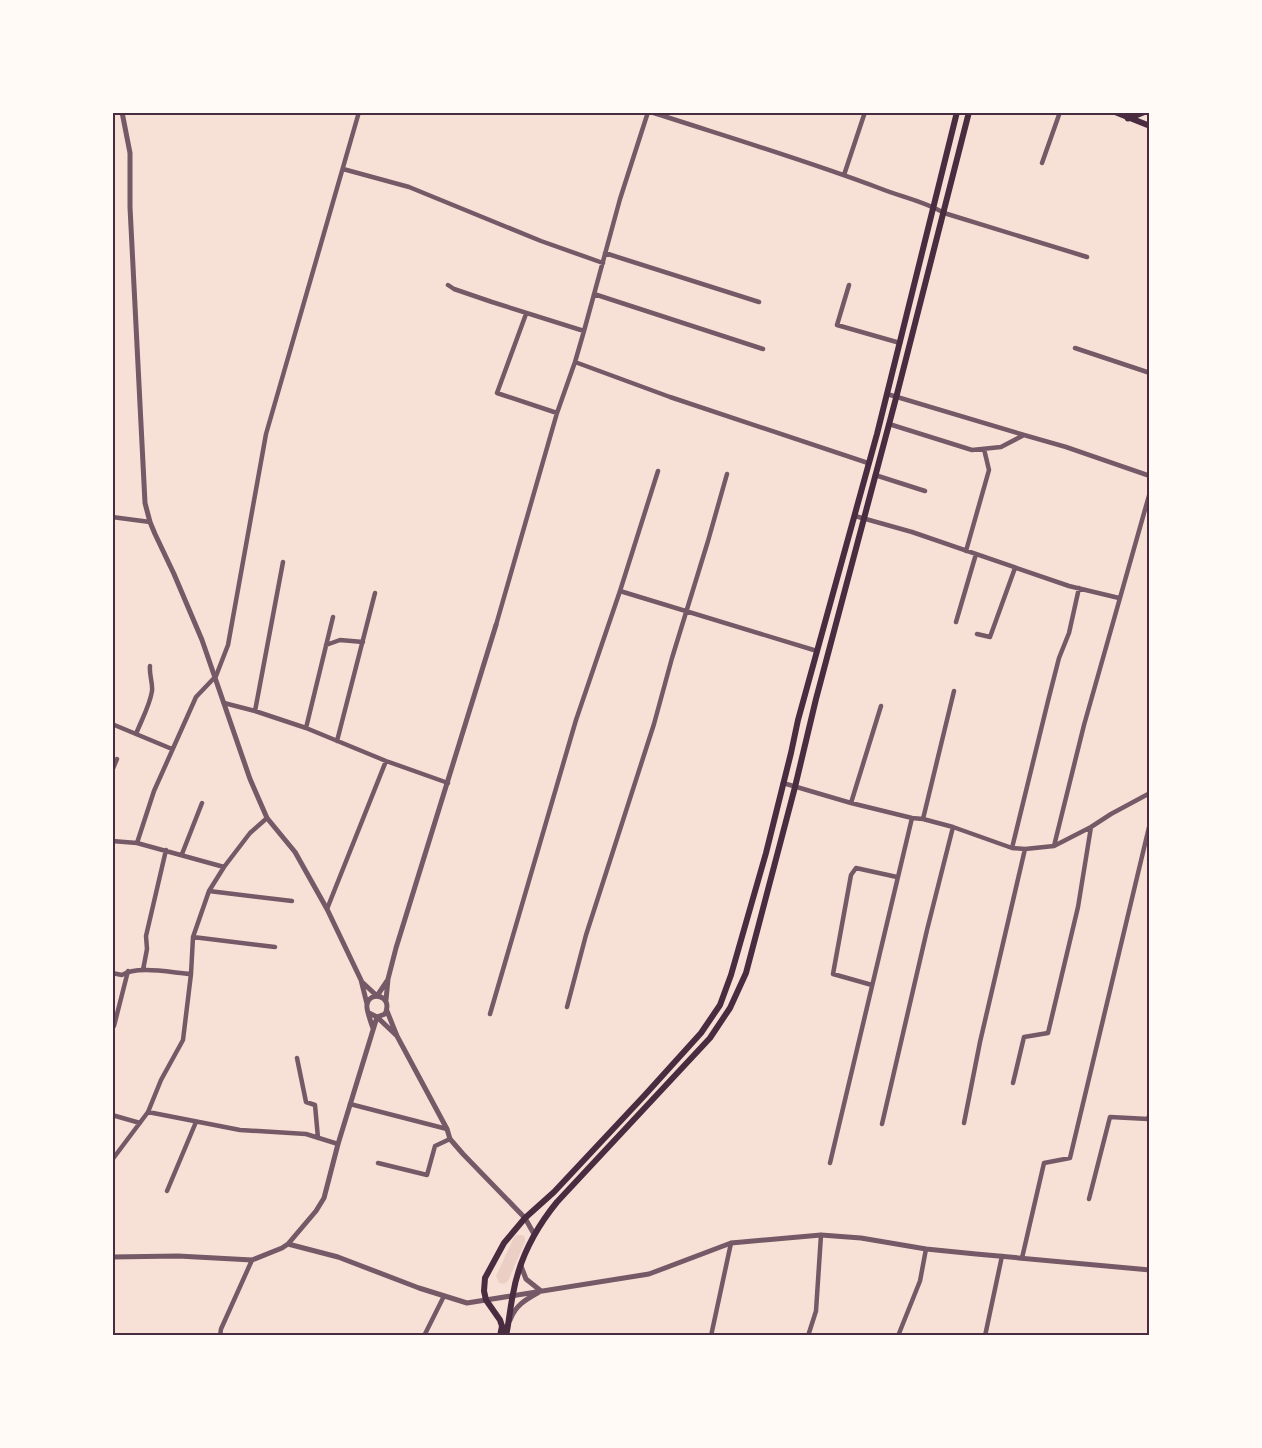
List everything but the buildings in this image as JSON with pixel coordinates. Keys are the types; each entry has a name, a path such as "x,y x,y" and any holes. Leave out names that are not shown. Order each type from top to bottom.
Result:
{"highway":[{"path":"1128,118 1143,112"}],"main road":[{"path":"500,1335 502,1326 500,1320 486,1300 484,1291 485,1278 504,1243 525,1218 554,1192 644,1096 701,1033 720,1005 748,916 798,720 855,516 957,112"},
{"path":"506,1335 521,1266 541,1222 710,1038 730,1008 746,973 969,112"},
{"path":"1115,112 1149,126"}],"street":[{"path":"122,112 130,153 130,207 145,503 150,522 216,676 250,779 267,818 295,852 327,909 361,980 373,1030"},
{"path":"137,843 154,791 195,698 216,676 228,645 266,434 359,112"},
{"path":"534,1234 525,1218 450,1138 387,1011 388,980 496,625 557,413 584,332 620,199 650,112 844,175 934,207 944,213 1087,257"},
{"path":"844,175 865,112"},
{"path":"1042,163 1060,112"},
{"path":"343,169 409,187 541,242 603,263"},
{"path":"605,253 759,302"},
{"path":"448,285 526,314 584,332"},
{"path":"849,285 837,325 900,343"},
{"path":"594,294 763,349"},
{"path":"526,314 497,393 557,413"},
{"path":"1075,348 1149,373"},
{"path":"575,362 670,397 868,463"},
{"path":"887,394 1066,447 1149,476"},
{"path":"889,424 972,450 1002,447 1024,435"},
{"path":"966,551 989,470 984,449"},
{"path":"490,1014 576,720 658,471"},
{"path":"567,1007 586,935 635,785 727,474"},
{"path":"875,475 925,492"},
{"path":"1054,846 1084,725 1149,492"},
{"path":"855,516 912,532 1079,588 1119,598"},
{"path":"112,523 114,517 150,522"},
{"path":"956,622 976,554"},
{"path":"255,711 283,562"},
{"path":"977,634 990,638 1015,568"},
{"path":"1012,848 1059,658 1069,633 1079,588"},
{"path":"620,591 818,651"},
{"path":"337,741 375,593"},
{"path":"306,728 333,617"},
{"path":"326,645 340,640 363,642"},
{"path":"136,734 152,695 150,666"},
{"path":"923,819 954,691"},
{"path":"224,704 255,711 306,728 386,761 448,783"},
{"path":"851,804 881,706"},
{"path":"112,724 172,749"},
{"path":"112,771 117,759"},
{"path":"327,909 386,761"},
{"path":"783,783 851,804 953,827 1012,848 1025,849 1054,846 1149,792"},
{"path":"182,854 202,803"},
{"path":"112,1160 148,1112 161,1080 183,1040 194,937 209,891 250,833 267,818"},
{"path":"830,1163 912,818"},
{"path":"1022,1258 1044,1163 1070,1158 1149,823"},
{"path":"882,1124 953,827"},
{"path":"1013,1083 1024,1037 1048,1032 1078,907 1091,827"},
{"path":"112,841 137,843 224,867"},
{"path":"964,1123 980,1042 1025,849"},
{"path":"143,970 147,949 146,936 166,850"},
{"path":"872,985 833,974 851,875 856,868 897,877"},
{"path":"209,891 292,901"},
{"path":"194,937 275,947"},
{"path":"112,973 122,975 128,971 143,970 191,974"},
{"path":"114,1026 128,971"},
{"path":"361,980 376,996 386,1000"},
{"path":"367,1004 388,980"},
{"path":"377,1017 387,1011"},
{"path":"369,1013 377,1017 398,1036"},
{"path":"112,1257 178,1256 252,1260 288,1244 324,1198 377,1017"},
{"path":"297,1058 306,1102 315,1105 318,1138"},
{"path":"350,1104 447,1129"},
{"path":"148,1112 240,1130 306,1134 338,1144"},
{"path":"112,1115 140,1123"},
{"path":"1089,1199 1110,1117 1149,1117"},
{"path":"167,1191 196,1122"},
{"path":"378,1163 427,1175 435,1146 450,1138"},
{"path":"288,1244 338,1257 467,1303 649,1274 731,1242 821,1235 861,1238 926,1249 1149,1270"},
{"path":"808,1335 816,1311 821,1235"},
{"path":"711,1335 731,1242"},
{"path":"897,1335 920,1281 926,1249"},
{"path":"985,1335 1002,1256"},
{"path":"220,1335 252,1260"},
{"path":"521,1266 526,1279 541,1291"},
{"path":"508,1323 515,1309 523,1301 541,1291"},
{"path":"424,1335 444,1296"}],"shaded area":[{"path":"517,1235 525,1237 525,1242 508,1281 504,1284 499,1283 496,1276"}]}
